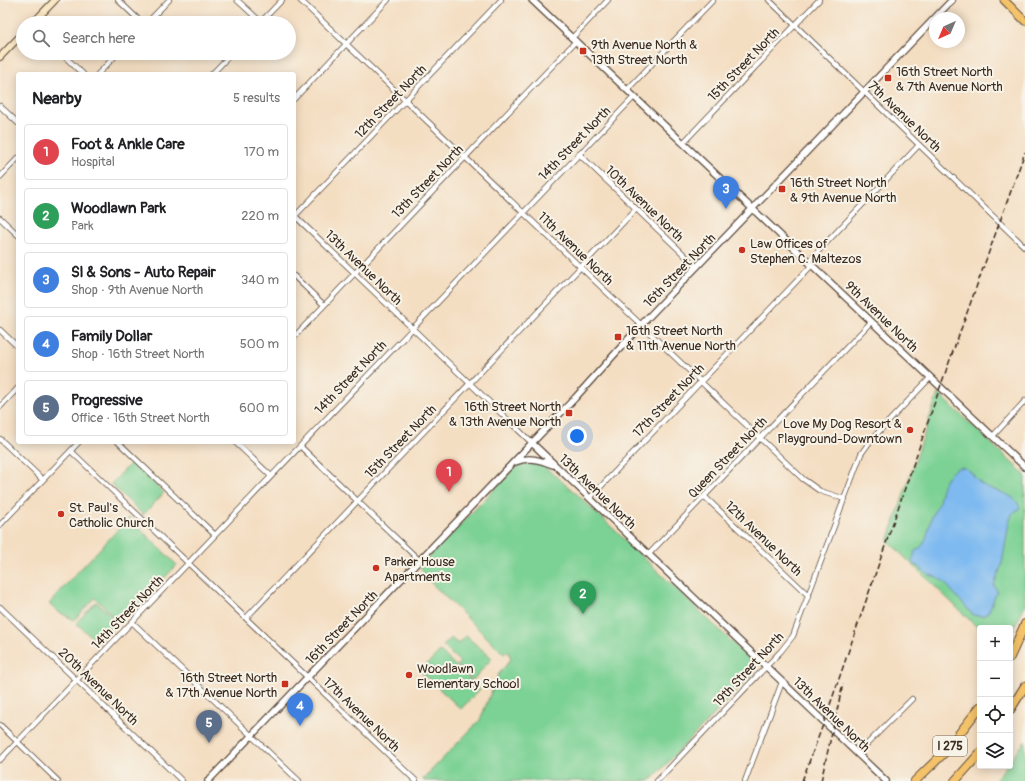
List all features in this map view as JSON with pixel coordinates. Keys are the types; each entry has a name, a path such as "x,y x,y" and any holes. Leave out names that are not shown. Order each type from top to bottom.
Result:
{"highway":[{"path":"1013,650 1025,624"},
{"path":"1013,705 1025,686"},
{"name":"I 275","path":"915,781 945,752 977,711"},
{"name":"I 275","path":"955,781 977,756"}],"main road":[{"path":"40,16 55,0"},
{"path":"1004,0 1025,21"},
{"path":"0,57 2,50 16,39"}],"street":[{"path":"118,0 135,16"},
{"path":"154,16 169,0"},
{"path":"237,0 254,16"},
{"path":"267,16 282,0"},
{"name":"11th Avenue North","path":"300,0 812,486 829,496 845,500"},
{"path":"296,97 388,0"},
{"name":"12th Street North","path":"296,214 501,0"},
{"name":"9th Avenue North","path":"532,0 1025,467"},
{"name":"13th Street North","path":"296,335 465,157 608,0"},
{"path":"627,90 713,0"},
{"name":"7th Avenue North","path":"769,0 1025,247"},
{"name":"15th Street North","path":"683,143 819,0"},
{"name":"16th Street North","path":"208,781 513,463 641,325 952,0"},
{"path":"68,60 81,72"},
{"path":"100,72 111,60"},
{"path":"214,72 225,60"},
{"name":"14th Street North","path":"0,760 634,96"},
{"path":"0,106 16,121"},
{"name":"17th Street North","path":"590,498 701,382 919,145"},
{"name":"10th Avenue North","path":"579,154 697,267"},
{"path":"0,177 16,160"},
{"name":"15th Street North","path":"246,618 636,209"},
{"path":"0,218 16,233"},
{"name":"13th Avenue North","path":"296,218 886,781"},
{"path":"296,278 324,305"},
{"name":"Queen Street North","path":"649,554 871,322"},
{"path":"0,330 16,345"},
{"name":"19th Street North","path":"657,781 766,667 793,636 845,500 857,462 871,440 930,378"},
{"path":"0,407 16,390"},
{"path":"993,436 1025,402"},
{"path":"0,439 43,480"},
{"path":"0,525 77,444"},
{"path":"120,444 215,535"},
{"path":"237,444 271,476"},
{"path":"300,446 419,560"},
{"name":"17th Avenue North","path":"71,451 416,781"},
{"path":"513,463 524,459 534,459 555,465"},
{"name":"12th Avenue North","path":"704,496 809,596"},
{"name":"20th Avenue North","path":"0,607 182,781"},
{"path":"132,622 299,781"},
{"path":"745,781 782,682"},
{"path":"857,754 912,698"},
{"path":"0,725 58,781"}],"green space":[{"path":"938,393 1025,475 1025,605 1013,631 1013,625 977,625 977,627 888,541"},
{"path":"132,462 164,493 143,515 111,484"},
{"path":"527,462 541,464 578,495 756,665 756,671 650,781 424,781 423,779 480,720 498,675 511,659 508,651 504,654 424,576 423,571 419,567 515,468"},
{"path":"129,518 177,565 120,623 95,598 74,620 57,611 49,604"},
{"path":"96,602 117,621 97,642 76,623"},
{"path":"466,636 492,658 473,680 457,665 460,662 443,646 451,638 458,644"},
{"path":"440,651 480,689 461,709 420,671"},
{"path":"1025,741 1025,781 995,781 1004,769 1013,769 1013,757"}],"water":[{"path":"961,467 969,471 984,486 1013,498 1020,508 1012,514 1002,564 994,585 997,591 990,609 983,616 973,615 944,582 937,577 929,575 912,562 915,551 923,545 925,541 932,516 938,504 945,481 951,472"}],"railway":[{"path":"802,781 824,722 938,393 1025,152"},
{"path":"821,781 843,684"}],"place":[{"name":"9th Avenue North & 13th Street North","path":"583,51"},
{"name":"16th Street North & 7th Avenue North","path":"888,78"},
{"name":"16th Street North & 9th Avenue North","path":"782,189"},
{"name":"Sl & Sons - Auto Repair","path":"726,209"},
{"name":"Law Offices of Stephen C. Maltezos","path":"742,250"},
{"name":"16th Street North & 11th Avenue North","path":"618,337"},
{"name":"16th Street North & 13th Avenue North","path":"569,413"},
{"name":"Love My Dog Resort & Playground-Downtown","path":"910,430"},
{"name":"Foot & Ankle Care","path":"449,492"},
{"name":"St. Paul's Catholic Church","path":"61,514"},
{"name":"Parker House Apartments","path":"376,568"},
{"name":"Woodlawn Park","path":"583,614"},
{"name":"Woodlawn Elementary School","path":"409,675"},
{"name":"16th Street North & 17th Avenue North","path":"285,684"},
{"name":"Family Dollar","path":"300,726"},
{"name":"Progressive","path":"209,743"}]}
